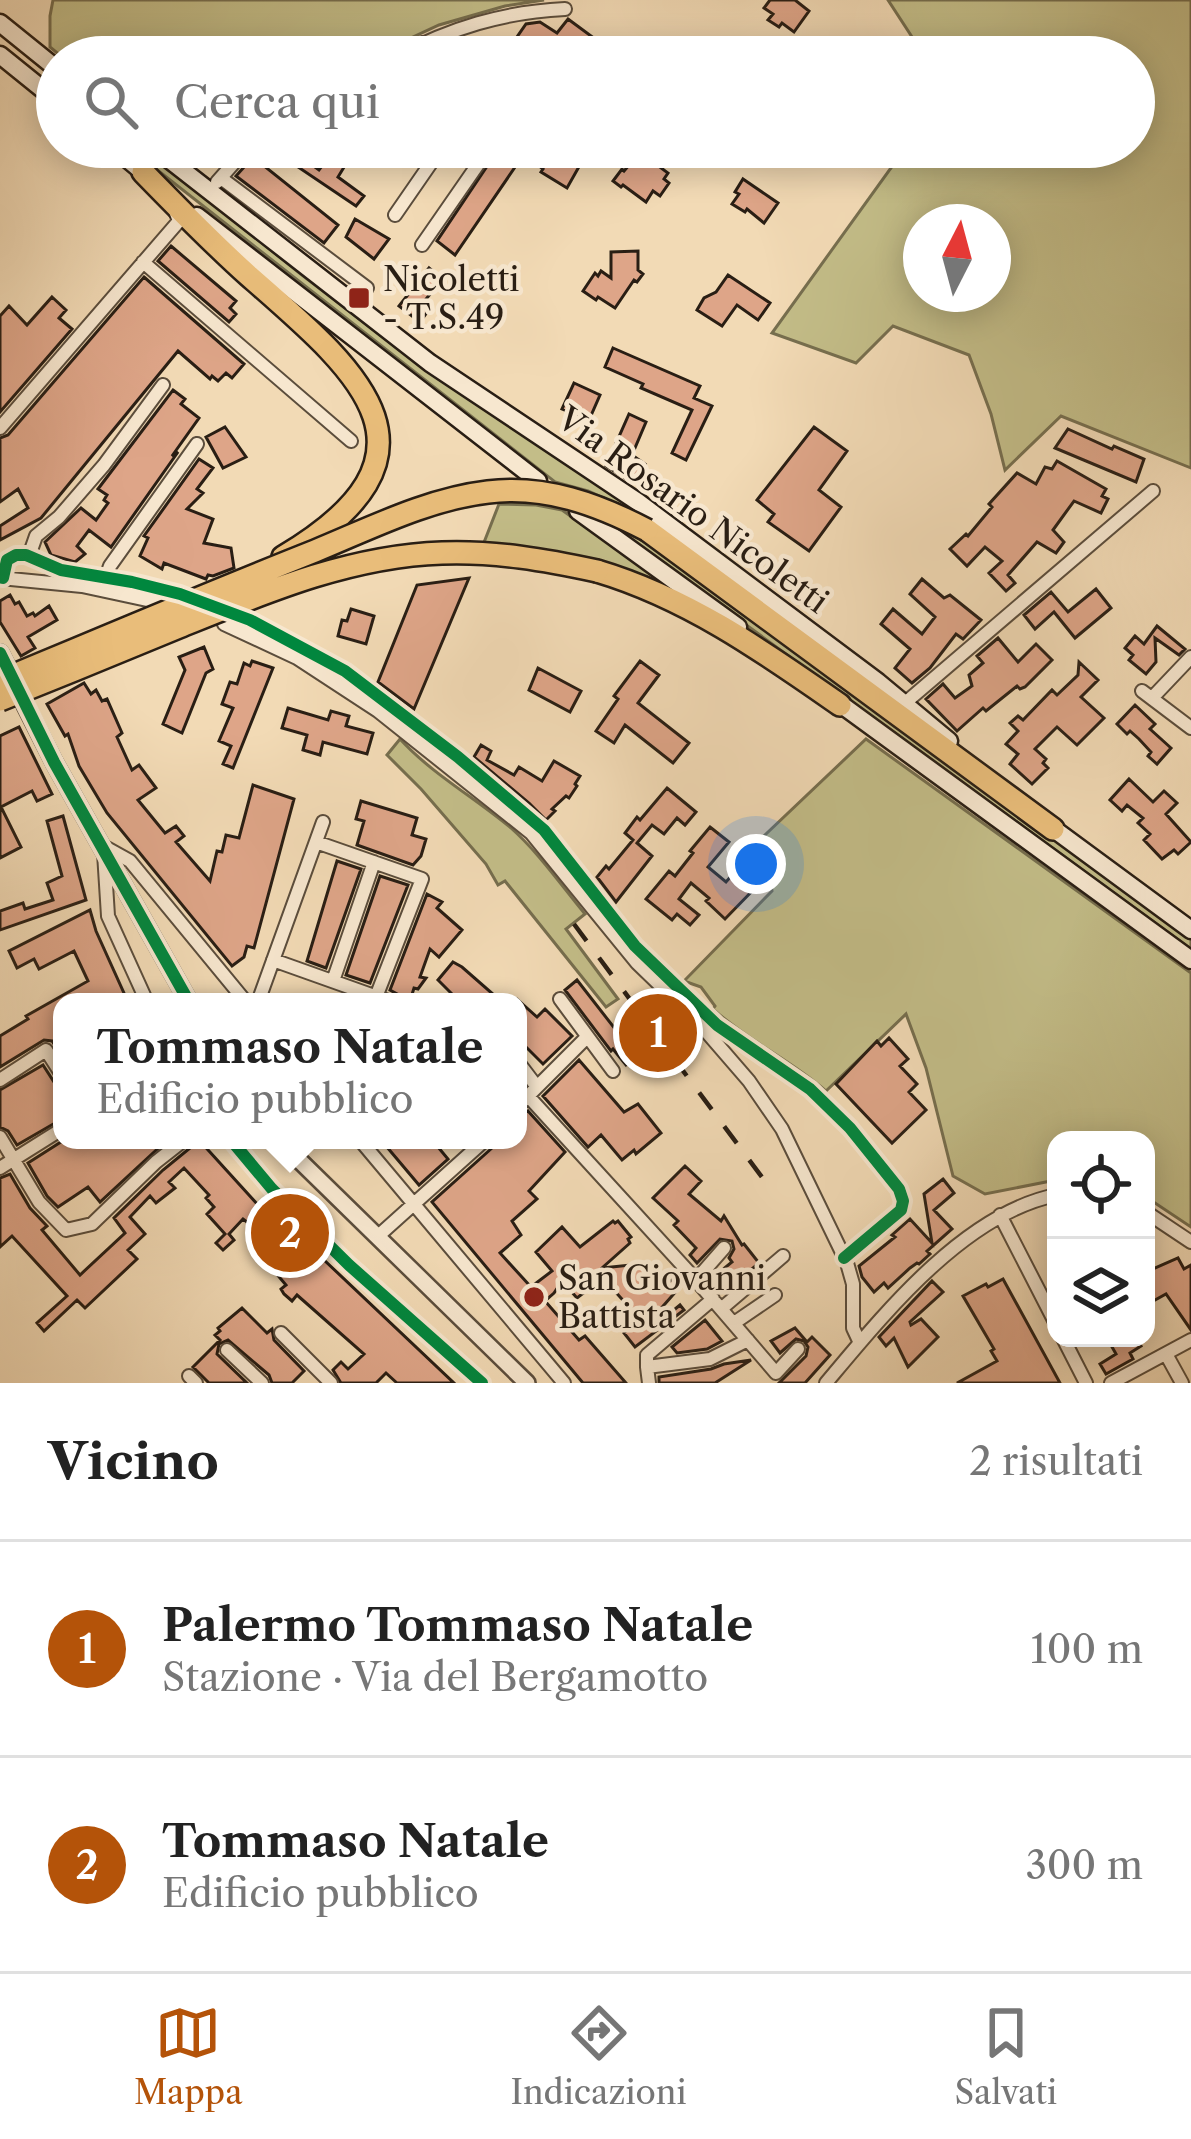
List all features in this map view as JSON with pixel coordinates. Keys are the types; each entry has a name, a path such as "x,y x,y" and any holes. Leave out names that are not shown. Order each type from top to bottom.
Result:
{"highway":[{"path":"143,172 224,254 325,343 369,402 377,447 372,472 353,504 327,529 251,576"},
{"path":"2,667 437,502 490,491 537,492 578,500 646,530 1053,829"},
{"path":"0,700 271,590 374,560 442,553 531,558 597,572 659,593 773,658 841,705"}],"main road":[{"path":"0,23 36,53"},
{"path":"0,55 36,84"},
{"name":"Via Rosario Nicoletti","path":"138,168 538,481"},
{"name":"Via Rosario Nicoletti","path":"187,168 214,185 430,363 638,502 905,703 1053,829 1191,930"},
{"name":"Via Rosario Nicoletti","path":"578,511 1191,960"}],"street":[{"path":"441,36 481,20 565,9"},
{"path":"229,168 214,185 367,287"},
{"path":"395,214 427,168"},
{"path":"422,245 475,168"},
{"path":"0,428 179,221 163,192"},
{"path":"143,262 351,441"},
{"path":"29,556 33,540 104,465 163,385"},
{"path":"106,577 197,444"},
{"path":"905,703 1153,491"},
{"path":"161,603 82,586 2,578 11,556 29,556 61,570 180,594"},
{"path":"241,616 345,671 516,805 564,853 624,933 660,970 735,1039 810,1089 850,1128 899,1189 903,1206 844,1258"},
{"path":"224,624 297,658 364,702 531,833 637,963 698,1022 749,1081 782,1129 844,1258 854,1303 853,1328 860,1343"},
{"path":"1191,657 1147,694 1191,728"},
{"path":"25,705 184,993"},
{"path":"261,993 323,822"},
{"path":"316,842 422,880 378,993"},
{"path":"104,845 108,916 143,993"},
{"path":"104,845 130,861 239,993"},
{"path":"333,980 374,862"},
{"path":"273,960 366,993"},
{"path":"560,999 613,1071"},
{"path":"586,1036 528,1096 776,1373 798,1349"},
{"path":"0,1080 46,1051 53,1062"},
{"path":"0,1168 53,1135"},
{"path":"0,1137 39,1202 66,1230 92,1224 172,1149"},
{"path":"239,1149 349,1264 483,1383 505,1363"},
{"path":"291,1149 526,1383"},
{"path":"368,1149 565,1383"},
{"path":"377,1237 475,1149"},
{"path":"826,1383 874,1327 948,1254 1000,1215 1047,1198"},
{"path":"1000,1215 1047,1306"},
{"path":"1155,1219 1191,1242"},
{"path":"696,1280 724,1248"},
{"path":"649,1383 647,1354 783,1256"},
{"path":"734,1323 776,1295"},
{"path":"854,1303 874,1327"},
{"path":"281,1334 331,1383"},
{"path":"647,1366 710,1359 748,1340"},
{"path":"1111,1383 1191,1340"},
{"path":"1068,1347 1086,1383"},
{"path":"227,1350 262,1383"},
{"path":"1166,1354 1182,1383"}],"shaded area":[{"path":"53,0 544,0 505,6 415,36 50,36"},
{"path":"888,0 1191,0 1191,468 1061,416 1005,470 969,355 893,326 856,363 772,333 891,168 1155,168 1155,36 911,36"},
{"path":"155,168 168,168 409,357 634,506 633,511 555,482"},
{"path":"499,504 562,510 688,600 483,545"},
{"path":"622,530 660,550 1191,939 1191,949 624,536"},
{"path":"400,739 511,828 540,859 585,914 566,929 618,999 606,1007 505,881 498,885 486,864 387,755"},
{"path":"866,739 1191,973 1191,1227 1155,1203 1155,1131 1047,1131 1047,1182 985,1194 953,1176 926,1068 906,1014 826,1091 726,1020 713,1009 701,987 684,981 772,891 771,883 746,853"}],"building":[{"path":"770,0 795,0 809,11 794,32 768,20 773,14 764,8"},
{"path":"568,19 591,36 518,36 526,24 540,22 557,33"},
{"path":"243,168 267,168 338,225 324,243 236,176"},
{"path":"299,168 344,168 338,177 364,196 356,206"},
{"path":"486,168 514,168 455,255 437,241"},
{"path":"542,168 578,168 567,188"},
{"path":"661,168 668,173 664,179 669,183 660,196 653,191 646,202 613,181 624,171"},
{"path":"743,179 778,203 764,223 732,204"},
{"path":"355,219 389,239 374,259 346,237"},
{"path":"171,246 236,301 230,308 236,314 229,322 158,261"},
{"path":"638,251 638,270 643,274 615,308 583,291 595,273 598,276 601,271 611,278 611,252"},
{"path":"429,268 442,279 423,303 430,308 420,322 399,306"},
{"path":"728,275 770,303 758,320 737,305 722,326 697,310"},
{"path":"144,277 244,364 232,378 226,373 218,381 178,351 41,518 0,540 0,526 28,508 18,489 0,502 0,438 8,435"},
{"path":"52,297 66,310 59,318 72,329 0,412 0,316 9,306 27,325"},
{"path":"613,348 700,386 694,398 712,406 686,460 672,453 692,410 605,367"},
{"path":"574,383 600,395 589,420 562,409"},
{"path":"173,390 185,399 181,404 199,418 111,547 89,530 77,546 85,554 75,562 51,555 45,542 81,508 96,520 108,503 107,495 98,489"},
{"path":"629,414 646,422 632,455 645,464 631,482 606,466"},
{"path":"225,427 246,457 223,468 206,437"},
{"path":"814,427 847,451 819,490 841,507 809,551 768,522 774,514 757,500"},
{"path":"1068,429 1144,459 1136,482 1055,448"},
{"path":"199,459 213,468 197,489 203,493 187,509 213,519 204,543 231,548 234,568 206,579 164,563 162,569 140,556 148,538 144,536"},
{"path":"1057,461 1106,489 1102,496 1108,499 1101,513 1074,501 1053,530 1064,542 1056,553 1037,542 1008,575 1015,583 1006,591 989,573 1002,561 985,547 967,566 950,549 968,536 1017,473 1036,484 1045,467 1052,469"},
{"path":"469,578 414,709 378,682 417,585"},
{"path":"922,579 981,620 963,639 956,634 912,683 895,668 910,649 881,624 893,609 922,634 935,617 910,594"},
{"path":"1096,589 1111,608 1075,638 1054,612 1035,629 1024,615 1051,592 1068,612"},
{"path":"10,595 27,616 49,606 57,620 28,637 35,648 21,656 0,622 0,601"},
{"path":"351,609 374,616 366,644 338,636"},
{"path":"1157,626 1185,649 1179,655 1155,638 1156,662 1146,674 1129,660 1133,655 1125,648 1135,636 1144,644"},
{"path":"998,638 1018,662 1036,644 1052,660 1025,687 1017,686 986,711 983,708 957,731 926,699 943,684 955,698 972,686 969,675 983,663 977,656"},
{"path":"204,647 213,669 206,673 182,733 163,724 185,670 179,657"},
{"path":"252,661 273,668 233,768 223,764 231,746 219,741 233,708 222,704 230,682 237,684 244,663 250,666"},
{"path":"640,661 659,675 638,703 689,743 673,763 625,725 614,743 596,731"},
{"path":"1079,662 1098,680 1081,697 1104,718 1077,745 1057,727 1035,749 1048,768 1032,784 1010,764 1018,754 1006,744 1018,731 1010,723 1018,716 1023,720 1052,690 1057,695 1078,675"},
{"path":"538,668 581,691 570,712 529,690"},
{"path":"84,683 91,694 96,690 102,701 107,699 132,770 139,765 156,788 138,800 165,833 176,826 184,836 176,842 210,881 226,835 239,838 253,785 294,799 254,948 247,946 244,957 232,966 107,813 79,766 68,734 65,736 47,704"},
{"path":"1135,705 1155,724 1150,729 1171,748 1157,764 1139,739 1117,724"},
{"path":"288,708 328,720 331,711 349,716 346,726 373,733 367,754 323,742 320,755 303,750 307,735 282,728"},
{"path":"19,727 52,794 37,801 32,791 1,807 21,847 0,858 0,736"},
{"path":"481,745 491,751 487,760 514,775 519,767 542,781 554,761 580,776 577,786 546,820 474,757"},
{"path":"1129,779 1153,802 1164,791 1177,803 1166,814 1191,842 1178,854 1174,850 1162,859 1144,840 1150,834 1138,823 1143,818 1127,805 1122,811 1110,800"},
{"path":"667,788 696,812 685,825 677,818 664,834 652,825 637,843 652,856 616,902 597,877 633,840 625,833 637,817 640,820"},
{"path":"361,801 417,818 412,835 426,839 413,865 357,845 364,821 356,819"},
{"path":"63,816 86,900 0,930 0,911 53,900 47,883 62,876 47,821"},
{"path":"710,827 729,842 708,867 726,882 740,866 758,885 725,919 691,883 679,899 699,915 690,925 677,914 672,920 646,899 669,871 675,876"},
{"path":"337,861 361,869 326,968 307,961"},
{"path":"380,876 408,885 370,983 346,975"},
{"path":"427,894 442,902 437,908 462,930 439,957 430,949 420,977 426,978 418,989 412,993 390,990"},
{"path":"90,910 124,993 67,993 88,981 74,951 39,969 34,959 17,968 9,951"},
{"path":"453,962 492,993 451,993 438,980"},
{"path":"577,980 619,1034 663,1003 690,1029 651,1057 644,1050 626,1065 565,990"},
{"path":"53,1001 53,1042 44,1040 0,1067 0,1036"},
{"path":"527,1008 537,1017 545,1009 572,1036 543,1064 527,1048"},
{"path":"889,1038 908,1059 900,1066 917,1084 909,1092 926,1110 892,1143 836,1084 877,1041 881,1046"},
{"path":"579,1060 624,1112 638,1104 661,1133 636,1154 634,1150 622,1160 601,1135 588,1147 543,1096"},
{"path":"43,1065 53,1080 53,1124 17,1145 0,1127 0,1090"},
{"path":"527,1112 565,1152 529,1191 537,1199 512,1221 521,1235 500,1253 531,1287 552,1271 536,1252 562,1227 580,1247 618,1221 631,1237 630,1243 602,1268 640,1264 662,1290 672,1279 679,1288 657,1313 663,1319 680,1305 684,1310 635,1347 624,1333 638,1317 603,1278 577,1298 562,1281 545,1301 579,1340 585,1336 626,1383 583,1383 432,1202 491,1149 527,1149"},
{"path":"53,1147 157,1149 100,1202 88,1187 58,1207 28,1163"},
{"path":"189,1149 207,1149 258,1205 265,1198 454,1383 397,1383 386,1373 376,1383 341,1383 333,1370 341,1362 348,1369 364,1354 297,1295 292,1301 284,1294 281,1289 286,1285 275,1272 290,1261 289,1255 271,1236 252,1253 260,1232 243,1219 229,1234 234,1240 223,1250 216,1243 225,1234 207,1214 214,1207 206,1198 209,1195 184,1168 169,1182 175,1188 156,1203 150,1196 130,1217 145,1234 128,1250 137,1259 85,1308 77,1300 44,1331 37,1323 67,1296 12,1236 0,1247 0,1178 10,1174 47,1226 42,1230 80,1275 125,1233 114,1218"},
{"path":"389,1149 440,1149 448,1159 419,1185"},
{"path":"685,1166 701,1181 689,1194 721,1221 724,1216 759,1263 728,1289 716,1275 732,1262 732,1241 720,1239 697,1263 690,1255 696,1248 674,1225 678,1221 653,1198"},
{"path":"943,1179 954,1193 934,1210 952,1229 919,1264 888,1288 884,1283 874,1292 859,1266 910,1219 932,1243 924,1194"},
{"path":"1178,1258 1184,1269 1191,1265 1191,1330 1166,1294 1155,1300 1155,1268"},
{"path":"1003,1279 1060,1383 957,1383 997,1361 963,1296"},
{"path":"932,1281 943,1292 910,1322 921,1319 938,1337 908,1367 894,1338 886,1346 879,1337"},
{"path":"242,1308 267,1333 272,1329 274,1340 304,1371 292,1383 272,1383 269,1375 228,1340 219,1344 217,1354 247,1383 209,1383 193,1367 220,1340 215,1335 218,1328"},
{"path":"705,1320 722,1341 707,1349 677,1353 672,1347"},
{"path":"795,1328 807,1342 812,1337 830,1355 805,1383 779,1383 806,1356 808,1347 796,1339 780,1353 771,1341"},
{"path":"1112,1347 1139,1347 1130,1353 1133,1359 1106,1374 1100,1364 1116,1354"},
{"path":"751,1360 715,1383 659,1383 659,1377"}],"railway":[{"path":"574,924 773,1192"}],"cycle path":[{"path":"3,578 7,560 26,555 61,570 180,594 250,620 345,671 458,757 544,830 635,946 717,1025 810,1089 850,1128 899,1189 901,1210 844,1258"},
{"path":"0,653 54,762 184,993"},
{"path":"239,1149 349,1265 482,1383"}],"place":[{"name":"Nicoletti - T.S.49","path":"359,298"},
{"name":"Palermo Tommaso Natale","path":"658,1033"},
{"name":"Tommaso Natale","path":"290,1233"},
{"name":"San Giovanni Battista","path":"534,1297"}]}
